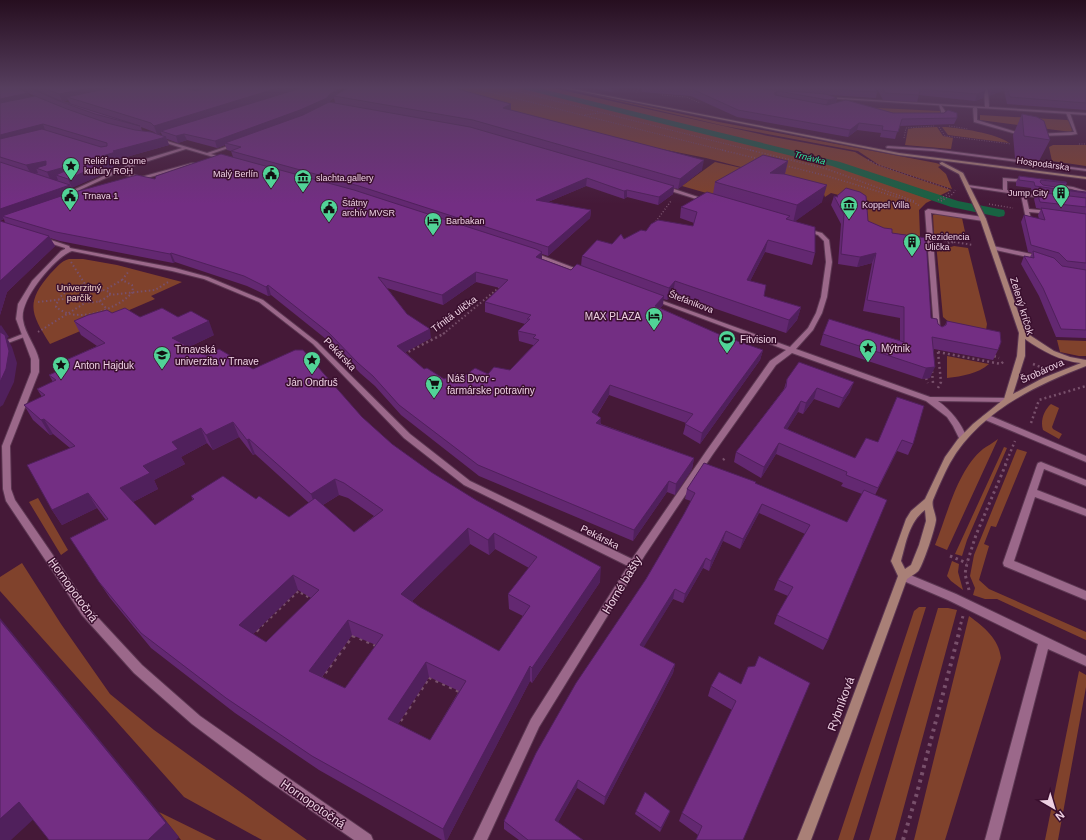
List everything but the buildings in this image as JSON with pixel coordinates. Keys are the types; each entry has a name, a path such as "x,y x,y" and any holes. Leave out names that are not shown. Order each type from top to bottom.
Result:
{"street":[{"name":"Hospodárska","path":"763,126 918,157 964,170"},
{"path":"991,126 1027,135"},
{"path":"1033,135 1074,134 1076,133 1073,126"},
{"name":"Hospodárska","path":"802,134 981,162 998,166"},
{"path":"161,135 154,138 230,161"},
{"path":"208,154 237,144"},
{"path":"71,192 134,164 186,148"},
{"path":"888,148 934,150 1086,170"},
{"path":"203,161 216,157"},
{"name":"Hospodárska","path":"918,157 998,166 1086,179"},
{"path":"133,181 197,162"},
{"path":"964,170 976,166 998,166"},
{"name":"Zelený kríčok","path":"964,170 968,186 983,219 1022,333 1021,356 1008,400"},
{"path":"120,171 150,183"},
{"path":"89,176 99,180"},
{"path":"1005,189 1004,181 1009,179 1033,182"},
{"path":"1046,185 1067,189 1086,195"},
{"path":"660,186 712,202"},
{"path":"968,186 1005,189 1047,195 1023,194 1005,189"},
{"path":"64,189 82,196"},
{"path":"1055,191 1086,195"},
{"path":"1023,194 1028,218"},
{"path":"1080,197 1086,195"},
{"path":"1026,210 1056,214"},
{"path":"939,329 928,211 983,219"},
{"name":"Horné bašty","path":"480,840 535,723 662,521 746,399 773,363 791,350 811,329 824,297 829,262 827,241 820,234 803,228"},
{"name":"Pekárska","path":"33,236 67,247 68,250 78,250 173,269 218,282 261,301 315,343 407,436 435,460 467,483 635,565"},
{"path":"993,248 1046,260"},
{"name":"Hornopotočná","path":"68,250 63,252 28,290 21,304 19,319 35,359 34,372 6,446 3,491 86,612 138,669 196,720 274,777 366,840"},
{"path":"525,251 587,274"},
{"name":"Štefánikova","path":"644,295 791,350 929,399 945,409 953,418 959,427 963,438"},
{"path":"1022,333 1050,353 1065,359 1086,363"},
{"path":"9,342 26,337"},
{"name":"Šrobárova","path":"1008,400 1035,384 1086,363"},
{"name":"Štefánikova","path":"929,399 1008,400"},
{"path":"1008,400 986,417 963,438 946,461 928,501 912,516 896,561 903,576 952,597 1086,661"},
{"path":"986,417 1086,458"},
{"path":"1086,483 1041,465 1008,563 1086,596"},
{"path":"1032,492 1086,513"},
{"name":"Rybníková","path":"804,840 844,739 903,576 915,568 924,545 931,521 928,501"},
{"path":"992,840 1044,642"}],"path":[{"path":"629,126 761,159"},
{"path":"659,126 846,175 925,205"},
{"path":"904,142 906,128 927,126"},
{"path":"939,126 945,136 1011,144 1008,141"},
{"path":"943,126 972,130"},
{"path":"1079,144 1086,144"},
{"path":"773,158 777,156"},
{"path":"865,156 878,165 950,189 948,194 937,200"},
{"path":"783,164 913,202 920,206"},
{"path":"652,226 675,196"},
{"path":"988,204 1026,210"},
{"path":"954,242 973,245"},
{"path":"69,259 91,292"},
{"path":"38,332 85,302 99,301 109,295 155,290 176,278"},
{"path":"36,302 58,300 82,297 91,292 106,290 122,280 131,284 133,287 133,293 120,304 107,309 82,314 68,314 56,307 58,300 65,293 85,284"},
{"name":"Tŕnitá ulička","path":"399,357 444,334 506,282"},
{"path":"106,290 110,292 109,295"},
{"path":"82,297 82,301 85,302"},
{"path":"99,301 112,314"},
{"path":"929,399 937,390 941,382 938,352 939,329"},
{"path":"938,352 1001,364 1007,358"},
{"path":"994,356 999,358"},
{"path":"1031,364 1046,369"},
{"path":"932,369 933,383"},
{"path":"926,378 928,383"},
{"path":"1030,427 1039,400 1086,386"},
{"path":"969,592 965,574 967,563 976,535 1015,441"},
{"path":"950,556 967,563"},
{"path":"298,590 324,606 274,657 247,640 298,590"},
{"path":"903,840 917,793 963,615"},
{"path":"352,636 387,650 351,702 315,686 352,636"},
{"path":"429,677 468,695 433,754 392,733 429,677"}],"green space":[{"path":"564,126 676,126 836,166 932,200 926,203 919,210 920,236 890,233 869,223 866,218 866,202 831,193 825,197 823,192 810,185 706,158 617,140"},
{"path":"689,126 724,126 855,152 877,165 951,190 939,196 845,165"},
{"path":"726,126 741,126 936,163 942,165 938,167 946,174 952,189 879,165 858,151"},
{"path":"1027,126 1071,126 1071,132"},
{"path":"937,127 943,136 953,138 951,149 905,145 908,129"},
{"path":"942,127 957,128 987,134 1009,143 948,135"},
{"path":"1053,145 1086,145 1086,166 1052,161 1049,147"},
{"path":"715,162 755,171 717,196 682,186"},
{"path":"936,214 962,218 967,241 934,236 933,215"},
{"path":"936,243 951,247 968,248 987,324 986,330 950,323 943,317"},
{"name":"Univerzitný parčík","path":"69,259 83,259 117,265 182,282 151,296 155,299 50,344 35,316 34,301 42,284 50,274 61,263"},
{"path":"1057,340 1086,341 1086,356 1060,352"},
{"path":"947,356 989,364 975,372 947,378"},
{"path":"1051,404 1059,408 1052,427 1062,434 1059,439 1043,430 1042,427 1043,416 1046,409"},
{"path":"998,439 947,550 935,545 954,494 966,469 983,449"},
{"path":"1004,447 1007,448 967,540 962,556 955,554"},
{"path":"1017,449 1027,452 996,527 991,526 984,544 989,546 979,580 989,589 1086,632 1086,640 997,599 985,599 973,595 975,588 970,576 974,555"},
{"path":"38,498 68,550 61,555 29,502"},
{"path":"952,561 959,564 958,572 963,590 947,576"},
{"path":"22,563 61,624 110,694 154,730 307,840 262,840 184,797 0,591 0,577"},
{"path":"919,607 926,607 853,840 838,840 914,611"},
{"path":"938,608 957,610 895,840 869,840"},
{"path":"969,616 985,629 994,639 1000,651 1001,658 945,840 914,840"},
{"path":"1079,671 1086,675 1086,687 1058,840 1045,840"},
{"path":"159,812 216,840 181,840"}],"waterway":[{"name":"Trnávka","path":"684,126 836,164 955,204 999,213"}],"place":[{"name":"Reliéf na Dome kultúry ROH","path":"71,181"},
{"name":"Malý Berlín","path":"271,189"},
{"name":"slachta.gallery","path":"303,193"},
{"name":"Jump City","path":"1061,208"},
{"name":"Trnava 1","path":"70,211"},
{"name":"Koppel Villa","path":"849,220"},
{"name":"Štátny archív MVSR","path":"329,223"},
{"name":"Barbakan","path":"433,236"},
{"name":"Rezidencia Ulička","path":"912,257"},
{"name":"MAX PLAZA","path":"654,331"},
{"name":"Fitvision","path":"727,354"},
{"name":"Mýtnik","path":"868,363"},
{"name":"Trnavská univerzita v Trnave","path":"162,370"},
{"name":"Ján Ondruš","path":"312,375"},
{"name":"Anton Hajduk","path":"61,380"},
{"name":"Náš Dvor - farmárske potraviny","path":"434,399"}]}
